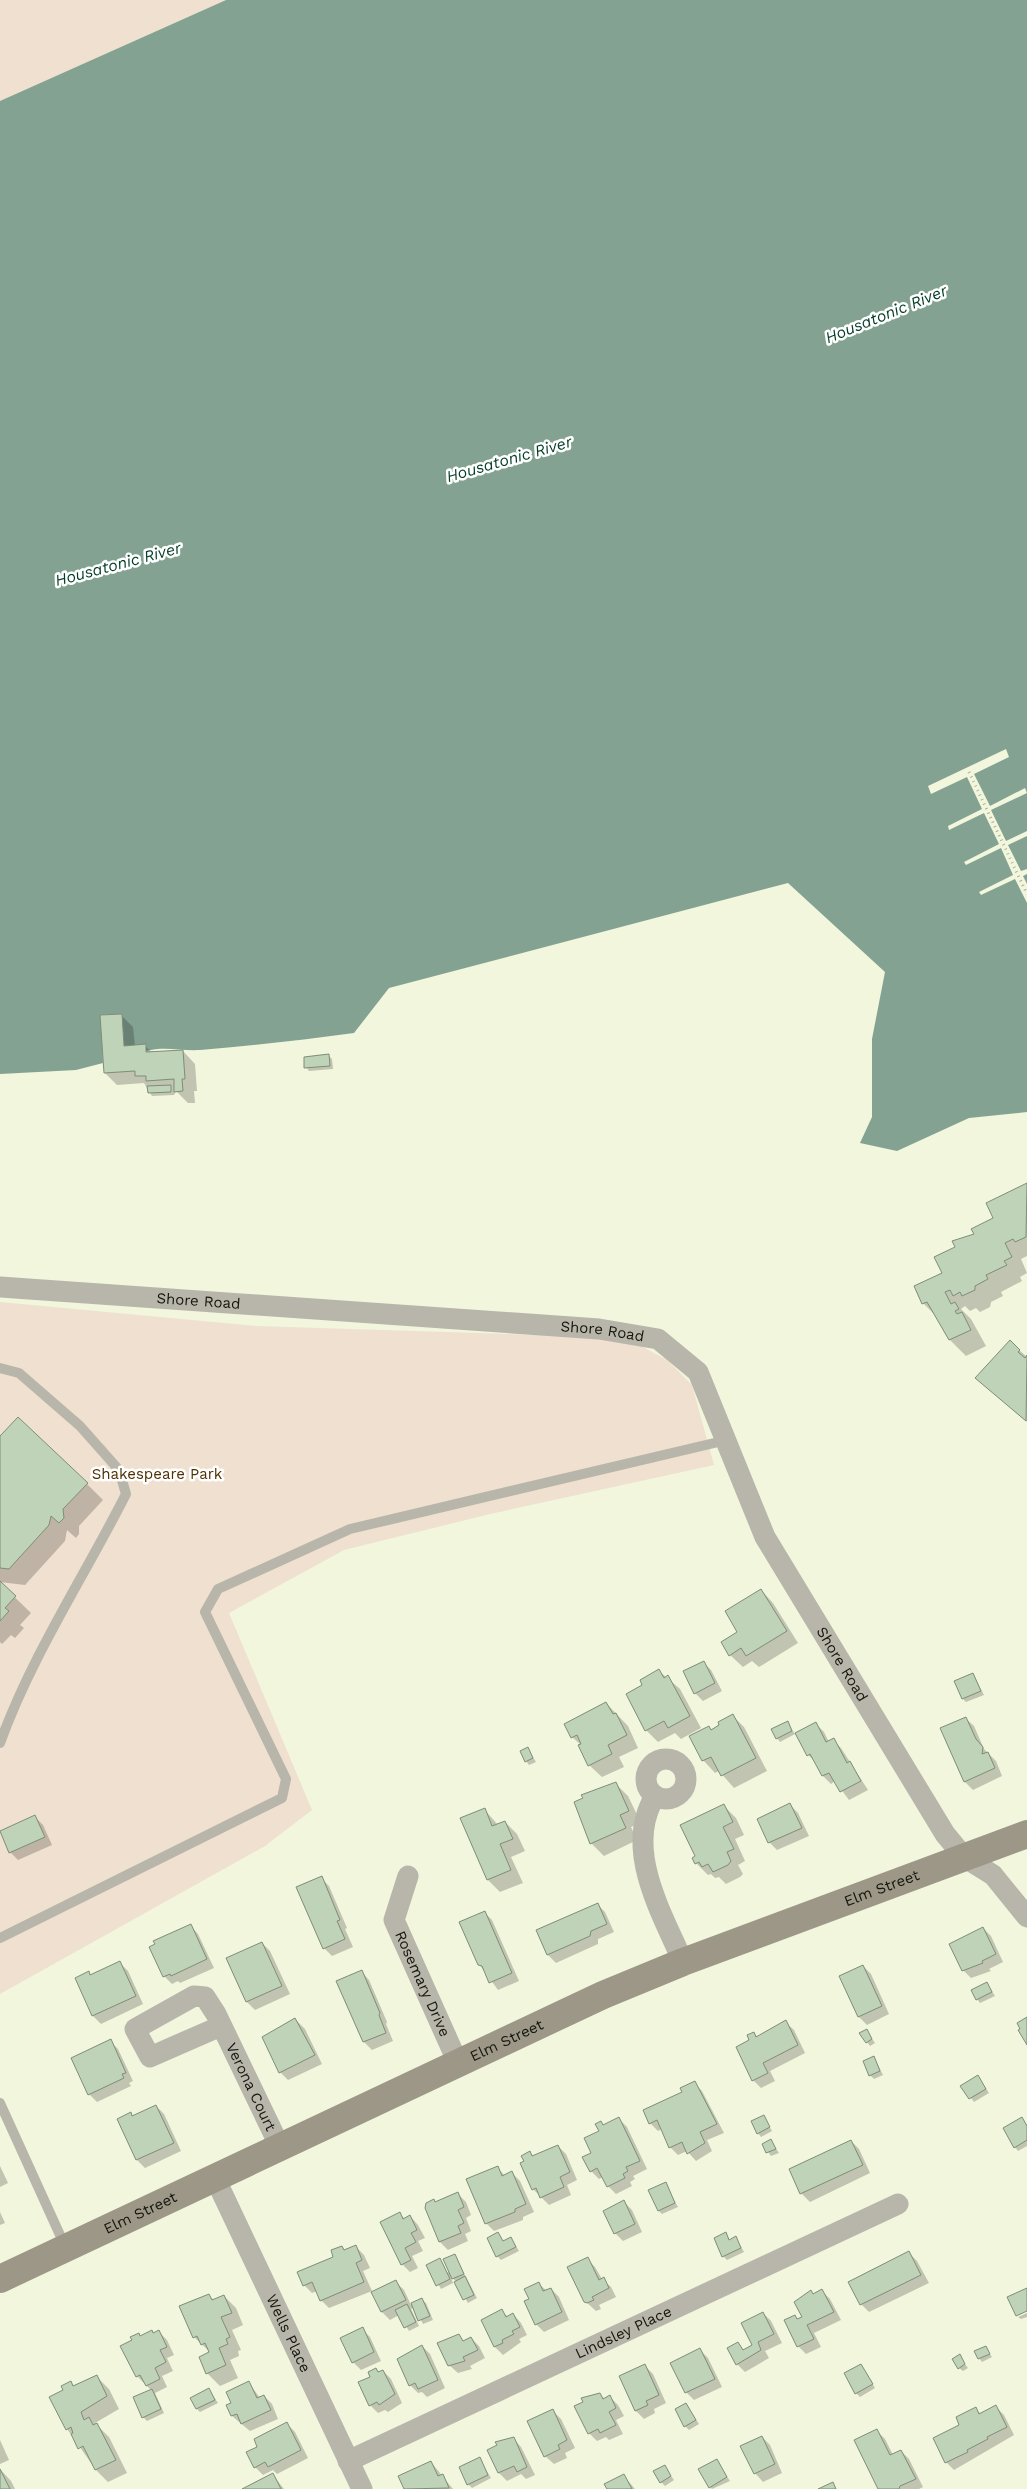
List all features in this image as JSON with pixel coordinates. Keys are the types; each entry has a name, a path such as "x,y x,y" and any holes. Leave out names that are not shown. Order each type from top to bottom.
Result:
{"street":[{"name":"Shore Road","path":"0,1287 599,1329 658,1340 698,1372 765,1537 945,1834 964,1857 993,1875 1027,1917"},
{"path":"655,1796 645,1818 642,1842 655,1898 683,1962"},
{"name":"Elm Street","path":"0,2279 603,1995 683,1962 1027,1834"},
{"name":"Rosemary Drive","path":"408,1876 394,1920 458,2063"},
{"name":"Verona Court","path":"222,2026 280,2147"},
{"name":"Wells Place","path":"215,2178 362,2489"},
{"name":"Lindsley Place","path":"348,2462 898,2204"}],"lane":[{"path":"0,1368 19,1373 80,1426 119,1470 126,1494 37,1658 12,1709 0,1742"},
{"path":"0,1938 282,1798 286,1779 205,1612 218,1589 350,1529 727,1440"},
{"path":"0,2103 65,2247"}],"path":[{"path":"969,772 1027,894"}],"green space":[{"path":"0,0 226,0 0,101"},
{"name":"Shakespeare Park","path":"0,1302 256,1326 604,1337 639,1345 667,1360 692,1385 714,1465 490,1514 344,1550 229,1613 312,1810 265,1846 0,1994"}],"water":[{"name":"Housatonic River","path":"226,0 1027,0 1027,1112 969,1118 897,1151 860,1143 872,1117 872,1039 885,972 788,883 389,988 354,1033 277,1043 193,1050 160,1049 146,1051 145,1045 124,1046 121,1014 101,1015 103,1063 76,1070 0,1074 0,101"}],"pier":[{"path":"1006,749 1009,757 974,774 990,806 1025,788 1027,793 991,810 1006,841 1027,831 1027,836 1008,845 1021,871 1027,869 1027,874 1023,876 1027,884 1027,903 1015,879 981,895 979,892 1013,875 1001,848 966,865 964,862 999,844 984,813 949,830 948,826 982,809 967,777 931,794 928,786"}],"building":[{"path":"122,1014 124,1046 146,1044 146,1052 183,1050 185,1079 182,1079 183,1091 174,1092 174,1079 146,1081 146,1076 135,1076 135,1071 104,1073 100,1015"},
{"path":"329,1054 330,1066 304,1068 304,1057"},
{"path":"171,1085 171,1092 148,1093 147,1086"},
{"path":"1027,1183 1026,1237 1015,1242 1013,1239 1005,1243 1012,1257 1004,1261 1007,1265 986,1275 988,1279 975,1286 975,1290 962,1296 960,1292 953,1296 950,1290 945,1292 951,1304 955,1302 959,1309 955,1311 957,1314 962,1312 971,1330 949,1340 927,1302 922,1304 914,1286 942,1273 934,1257 955,1247 952,1241 974,1234 971,1229 993,1218 986,1203"},
{"path":"1010,1340 1020,1350 1018,1352 1025,1358 1027,1355 1026,1421 975,1378"},
{"path":"18,1417 88,1483 63,1509 64,1518 59,1523 51,1516 49,1525 9,1569 0,1568 0,1436"},
{"path":"0,1581 16,1596 5,1608 9,1611 0,1621"},
{"path":"761,1589 787,1631 746,1656 741,1648 729,1656 721,1642 737,1632 725,1611"},
{"path":"704,1661 715,1683 694,1694 683,1671"},
{"path":"659,1669 664,1678 668,1675 690,1716 668,1728 664,1721 645,1731 626,1694 642,1685 640,1680"},
{"path":"973,1673 981,1691 962,1699 954,1681"},
{"path":"606,1702 613,1714 616,1713 627,1735 608,1745 612,1754 588,1766 578,1745 581,1744 577,1735 571,1738 564,1724"},
{"path":"733,1714 756,1758 721,1776 711,1757 702,1761 689,1736 709,1726 711,1730 719,1725 718,1722"},
{"path":"966,1717 976,1739 983,1747 982,1754 988,1752 995,1768 964,1782 940,1728"},
{"path":"788,1721 792,1731 776,1739 771,1729"},
{"path":"816,1722 826,1742 834,1738 847,1763 850,1761 861,1781 840,1792 829,1773 822,1776 810,1754 807,1756 795,1733"},
{"path":"528,1747 533,1758 525,1762 520,1751"},
{"path":"616,1782 629,1811 620,1815 626,1828 590,1844 574,1802 583,1798 581,1795"},
{"path":"790,1803 802,1828 768,1843 757,1819"},
{"path":"724,1804 733,1822 723,1827 734,1849 727,1852 731,1861 728,1865 713,1872 708,1864 702,1867 699,1862 695,1864 692,1858 695,1856 680,1825"},
{"path":"485,1808 492,1826 505,1821 513,1839 500,1844 511,1870 487,1880 460,1818"},
{"path":"35,1815 45,1837 9,1853 0,1831"},
{"path":"322,1876 340,1920 337,1921 345,1939 323,1949 296,1887"},
{"path":"598,1903 607,1924 591,1931 590,1936 547,1955 536,1930"},
{"path":"485,1911 512,1973 489,1983 482,1966 478,1965 459,1922"},
{"path":"191,1924 207,1959 171,1976 170,1974 163,1977 149,1947 155,1944 153,1941"},
{"path":"983,1927 996,1954 982,1961 983,1963 962,1971 949,1944"},
{"path":"262,1942 282,1986 246,2002 226,1958"},
{"path":"120,1961 136,1996 92,2016 75,1978 89,1971 90,1975"},
{"path":"863,1965 882,2006 858,2017 839,1976"},
{"path":"362,1970 380,2013 379,2015 386,2033 363,2042 336,1981"},
{"path":"987,1982 992,1992 976,2000 971,1990"},
{"path":"1027,2017 1027,2045 1018,2030 1020,2029 1017,2023"},
{"path":"295,2018 315,2055 279,2073 262,2037"},
{"path":"786,2020 798,2045 763,2063 768,2073 752,2081 736,2047 749,2040 747,2035 754,2032 756,2037"},
{"path":"867,2029 872,2039 866,2043 859,2033"},
{"path":"111,2039 126,2073 122,2074 124,2078 88,2095 71,2058"},
{"path":"874,2056 880,2071 869,2076 863,2061"},
{"path":"978,2075 986,2089 969,2099 960,2086"},
{"path":"695,2081 717,2124 700,2132 705,2143 687,2154 682,2142 669,2148 657,2120 649,2124 643,2110 682,2092 680,2088"},
{"path":"156,2105 174,2143 136,2160 117,2119 131,2112 132,2116"},
{"path":"764,2115 770,2127 757,2134 751,2121"},
{"path":"619,2117 640,2161 626,2167 628,2171 623,2174 625,2178 607,2187 597,2168 590,2172 582,2157 591,2153 584,2138 599,2131 595,2124 601,2121 603,2125"},
{"path":"1022,2117 1027,2126 1027,2140 1014,2148 1003,2128"},
{"path":"771,2139 776,2149 766,2153 762,2144"},
{"path":"851,2140 863,2165 800,2194 789,2169"},
{"path":"558,2145 570,2172 560,2177 564,2187 540,2198 536,2188 532,2190 520,2163 524,2161 521,2156 530,2151 532,2156"},
{"path":"498,2166 502,2176 512,2171 526,2204 515,2209 515,2212 485,2224 466,2179"},
{"path":"666,2182 675,2203 658,2211 648,2190"},
{"path":"458,2192 464,2207 458,2210 464,2223 458,2226 461,2233 439,2242 425,2208 426,2203 434,2199 435,2202"},
{"path":"624,2200 635,2224 614,2234 603,2211"},
{"path":"400,2212 403,2219 410,2215 417,2230 411,2233 416,2242 405,2248 411,2260 401,2265 380,2222"},
{"path":"498,2232 503,2241 511,2237 516,2247 496,2257 487,2238"},
{"path":"726,2232 729,2240 736,2236 741,2248 722,2257 714,2238"},
{"path":"356,2245 362,2260 356,2263 364,2282 320,2301 312,2282 303,2286 297,2272 333,2257 331,2250 342,2246 344,2250"},
{"path":"909,2251 921,2275 860,2305 848,2282"},
{"path":"455,2254 464,2274 452,2279 443,2259"},
{"path":"588,2257 599,2280 604,2277 609,2288 592,2297 594,2300 587,2303 584,2302 567,2267"},
{"path":"440,2258 450,2279 436,2286 426,2265"},
{"path":"465,2276 474,2295 463,2300 454,2282"},
{"path":"396,2280 406,2300 381,2312 371,2292"},
{"path":"539,2282 543,2291 551,2288 562,2312 535,2325 524,2301 529,2299 524,2289"},
{"path":"1027,2288 1027,2311 1016,2316 1007,2297"},
{"path":"822,2289 834,2312 807,2325 814,2339 797,2347 784,2320 795,2315 797,2319 802,2317 794,2302 811,2290 813,2294"},
{"path":"209,2294 212,2300 224,2295 232,2313 221,2317 230,2337 226,2339 228,2344 219,2348 226,2365 206,2374 199,2357 209,2352 205,2343 201,2345 197,2336 193,2338 179,2306"},
{"path":"422,2298 430,2316 418,2321 411,2303"},
{"path":"407,2304 416,2322 404,2328 395,2310"},
{"path":"502,2309 506,2317 513,2313 520,2327 512,2331 514,2334 502,2340 503,2343 494,2347 481,2320"},
{"path":"763,2312 774,2334 758,2342 761,2350 736,2365 727,2348 738,2342 743,2350 752,2345 741,2323"},
{"path":"363,2327 374,2352 352,2363 340,2338"},
{"path":"152,2330 153,2333 159,2330 167,2347 160,2350 166,2362 155,2368 160,2379 146,2386 140,2375 136,2377 120,2346 132,2340 130,2337 139,2333 140,2336"},
{"path":"459,2334 463,2341 471,2337 478,2350 463,2357 465,2361 448,2366 437,2343"},
{"path":"422,2345 438,2380 418,2389 415,2383 409,2386 397,2359"},
{"path":"986,2346 990,2354 978,2359 974,2351"},
{"path":"700,2348 715,2379 685,2393 670,2363"},
{"path":"960,2354 965,2364 958,2369 952,2359"},
{"path":"645,2364 659,2395 646,2401 648,2405 635,2411 619,2376"},
{"path":"861,2364 873,2384 855,2394 844,2373"},
{"path":"376,2368 378,2372 383,2370 395,2394 379,2405 377,2402 369,2406 358,2382 370,2377 368,2372"},
{"path":"97,2375 107,2396 81,2412 84,2420 89,2417 93,2425 97,2423 116,2460 95,2470 83,2446 78,2449 71,2434 73,2433 71,2427 66,2430 49,2397 63,2390 61,2386 71,2381 73,2386"},
{"path":"249,2381 257,2398 264,2395 271,2410 241,2424 237,2414 231,2416 226,2405 231,2403 226,2392"},
{"path":"209,2388 215,2400 196,2409 190,2398"},
{"path":"152,2389 161,2409 142,2418 133,2397"},
{"path":"600,2393 603,2399 610,2395 616,2408 609,2412 616,2425 600,2433 598,2429 588,2434 574,2406 583,2402 581,2398"},
{"path":"686,2403 696,2420 684,2427 675,2409"},
{"path":"996,2405 1007,2427 987,2437 988,2439 967,2450 968,2452 945,2463 933,2438 959,2425 956,2417 976,2407 979,2414"},
{"path":"553,2409 567,2440 558,2445 560,2449 544,2457 527,2421"},
{"path":"287,2422 301,2450 268,2467 265,2462 254,2468 246,2452 257,2447 254,2439"},
{"path":"877,2429 890,2455 901,2450 916,2479 900,2486 899,2489 878,2489 854,2440"},
{"path":"762,2436 775,2464 754,2474 740,2446"},
{"path":"514,2437 527,2467 517,2472 514,2466 498,2473 487,2450 497,2445 495,2442"},
{"path":"480,2457 488,2475 467,2485 459,2467"},
{"path":"717,2459 727,2477 709,2488 698,2469"},
{"path":"431,2461 438,2476 443,2474 449,2488 404,2489 398,2476"},
{"path":"665,2465 671,2476 660,2483 653,2471"},
{"path":"0,2469 10,2489 0,2489"},
{"path":"273,2473 281,2489 242,2489"},
{"path":"624,2474 632,2489 607,2489 604,2484"},
{"path":"833,2482 836,2489 818,2489"}]}
